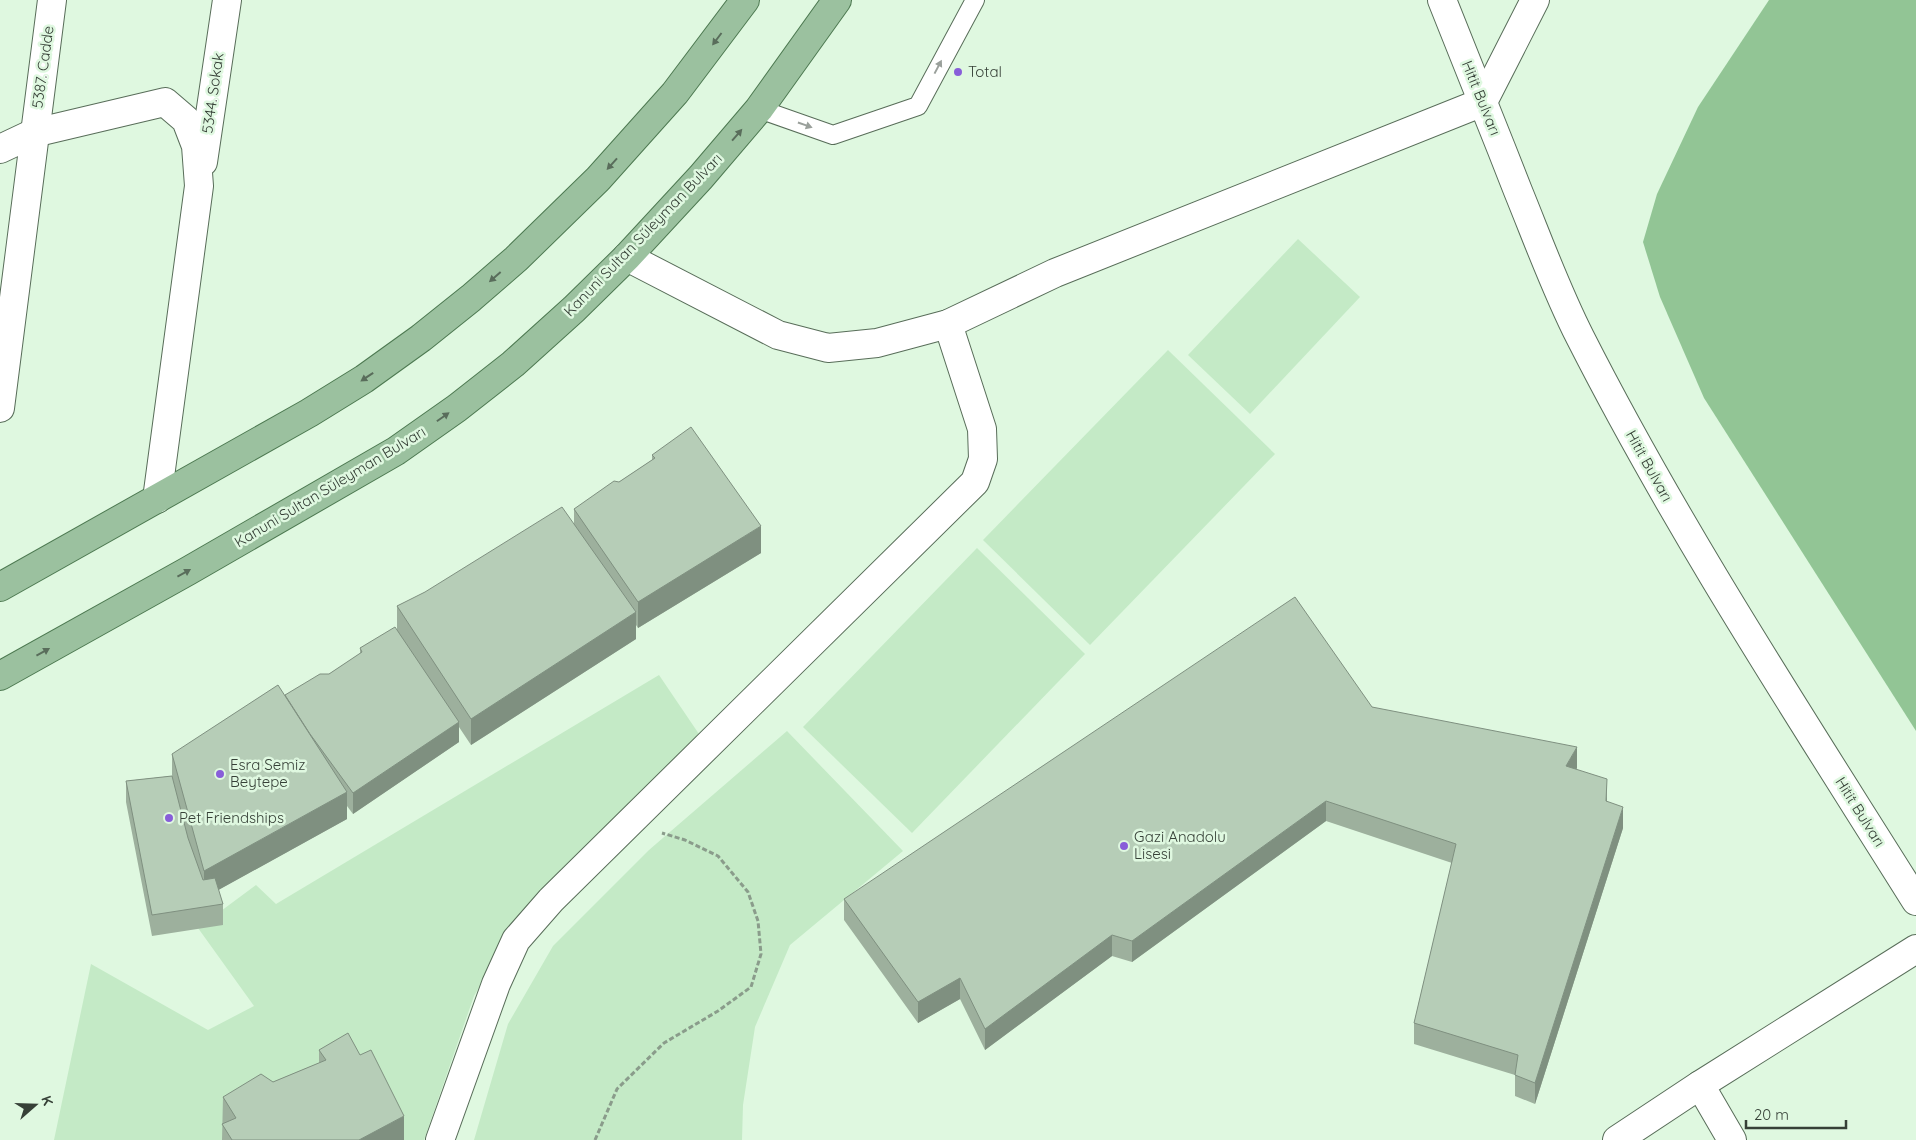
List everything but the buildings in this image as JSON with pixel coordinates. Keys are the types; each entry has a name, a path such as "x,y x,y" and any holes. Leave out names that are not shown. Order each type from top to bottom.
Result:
{"main road":[{"path":"0,587 309,413 364,379 421,338 471,298 523,252 598,179 676,93 745,0"},
{"name":"Kanuni Sultan Süleyman Bulvarı","path":"0,676 396,451 513,364 574,309 627,257 701,177 759,110 838,0"}],"street":[{"name":"5387. Cadde","path":"0,408 52,0"},
{"name":"5344. Sokak","path":"199,186 227,0"},
{"name":"Hitit Bulvarı","path":"1442,0 1560,293 1579,335 1643,456 1755,643 1916,901"},
{"path":"627,257 778,335 828,348 877,343 948,324 1055,273 1483,102 1534,0"},
{"path":"0,149 34,133 164,102 186,120 196,146 199,186 157,498"},
{"path":"440,1140 496,984 516,940 551,900 975,482 983,458 982,430 948,324"},
{"path":"1617,1140 1700,1085 1916,949"},
{"path":"1700,1085 1732,1140"}],"lane":[{"path":"759,110 833,135 918,106 975,0"}],"path":[{"path":"594,1140 617,1089 664,1044 718,1011 751,987 761,954 758,921 748,892 718,856 685,840 629,823"}],"green space":[{"path":"1769,0 1916,0 1916,731 1704,398 1660,297 1643,242 1657,194 1698,107"},
{"path":"1298,239 1360,297 1250,414 1188,355"},
{"path":"1168,350 1275,454 1090,645 983,540"},
{"path":"977,548 1085,654 912,833 803,727"},
{"path":"659,675 701,737 511,932 474,996 424,1140 54,1140 91,964 208,1030 254,1006 198,928 256,885 276,904"},
{"path":"787,731 903,851 790,945 755,1027 743,1105 742,1140 474,1140 508,1024 553,946 649,850"}],"place":[{"name":"Total","path":"958,72"},
{"name":"Esra Semiz Beytepe","path":"220,774"},
{"name":"Pet Friendships","path":"169,818"},
{"name":"Gazi Anadolu Lisesi","path":"1124,846"}]}
